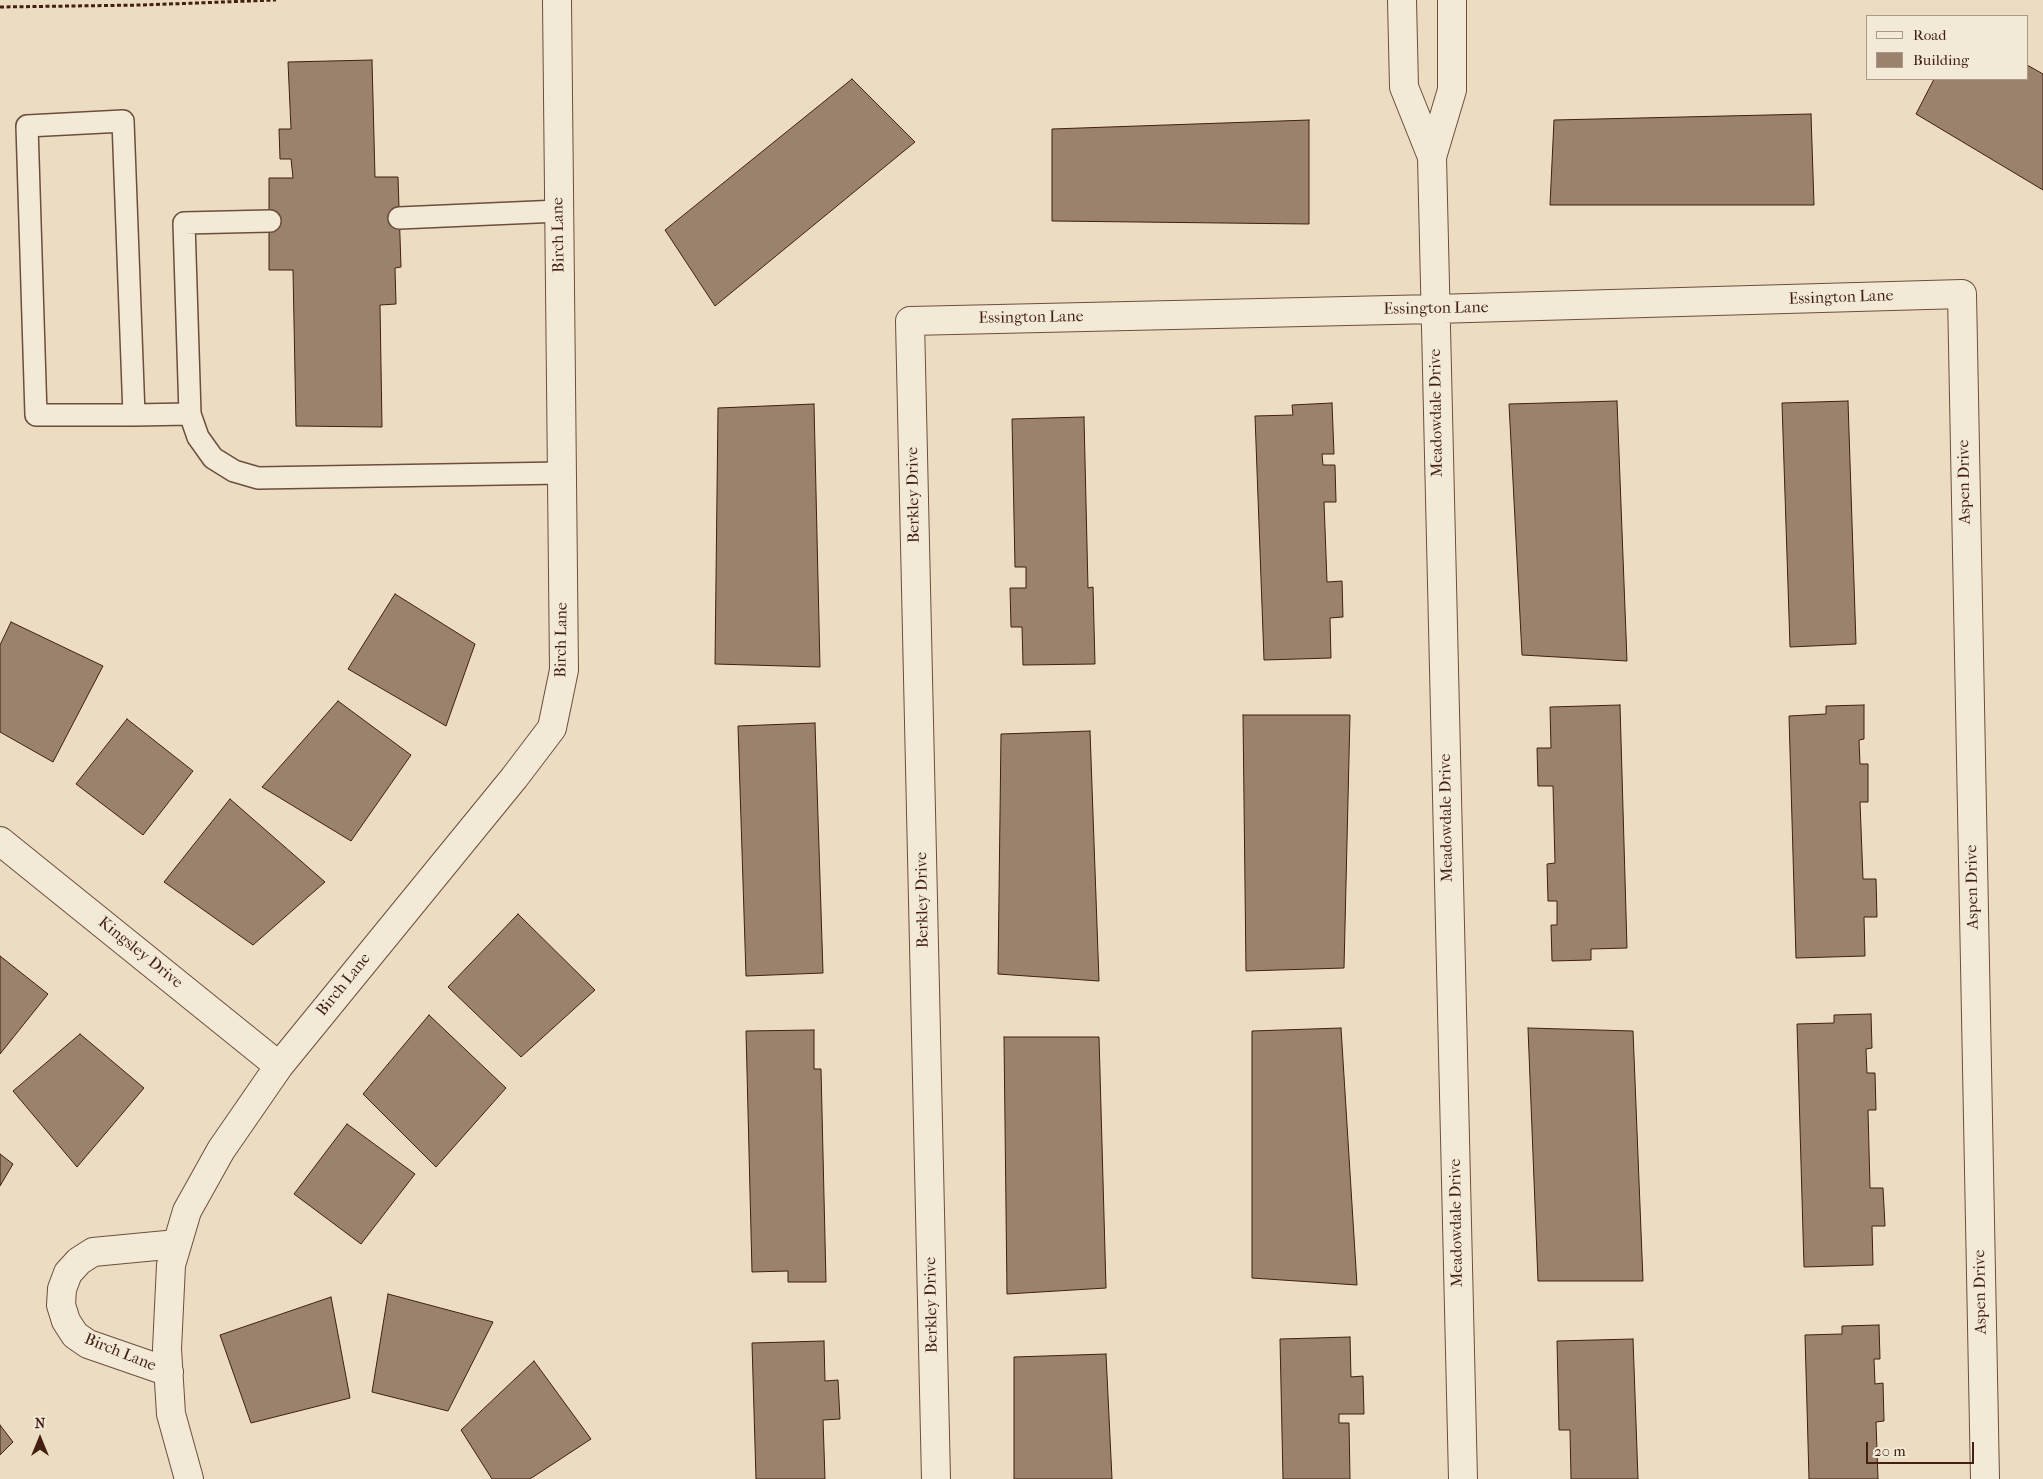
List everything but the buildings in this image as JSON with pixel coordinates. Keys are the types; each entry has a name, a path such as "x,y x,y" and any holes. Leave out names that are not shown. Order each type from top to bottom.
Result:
{"street":[{"name":"Birch Lane","path":"189,1479 171,1414 167,1349 171,1265 187,1211 217,1158 279,1066 514,778 552,728 564,670 557,0"},
{"name":"Meadowdale Drive","path":"1402,0 1404,87 1432,157"},
{"name":"Meadowdale Drive","path":"1452,0 1452,90 1432,157 1463,1479"},
{"name":"Essington Lane","path":"910,321 1962,294"},
{"name":"Aspen Drive","path":"1962,294 1985,1479"},
{"name":"Berkley Drive","path":"910,321 936,1479"},
{"name":"Kingsley Drive","path":"0,841 279,1066"},
{"name":"Birch Lane","path":"169,1372 88,1344 75,1335 66,1321 61,1305 62,1289 68,1273 79,1261 93,1252 177,1244"}],"lane":[{"path":"134,415 123,121 27,126 36,415 134,415 190,414"},
{"path":"399,218 559,211"},
{"path":"270,221 184,223 190,414 198,437 213,458 234,472 258,478 562,473"}],"path":[{"path":"0,7 143,5 276,0"}]}
